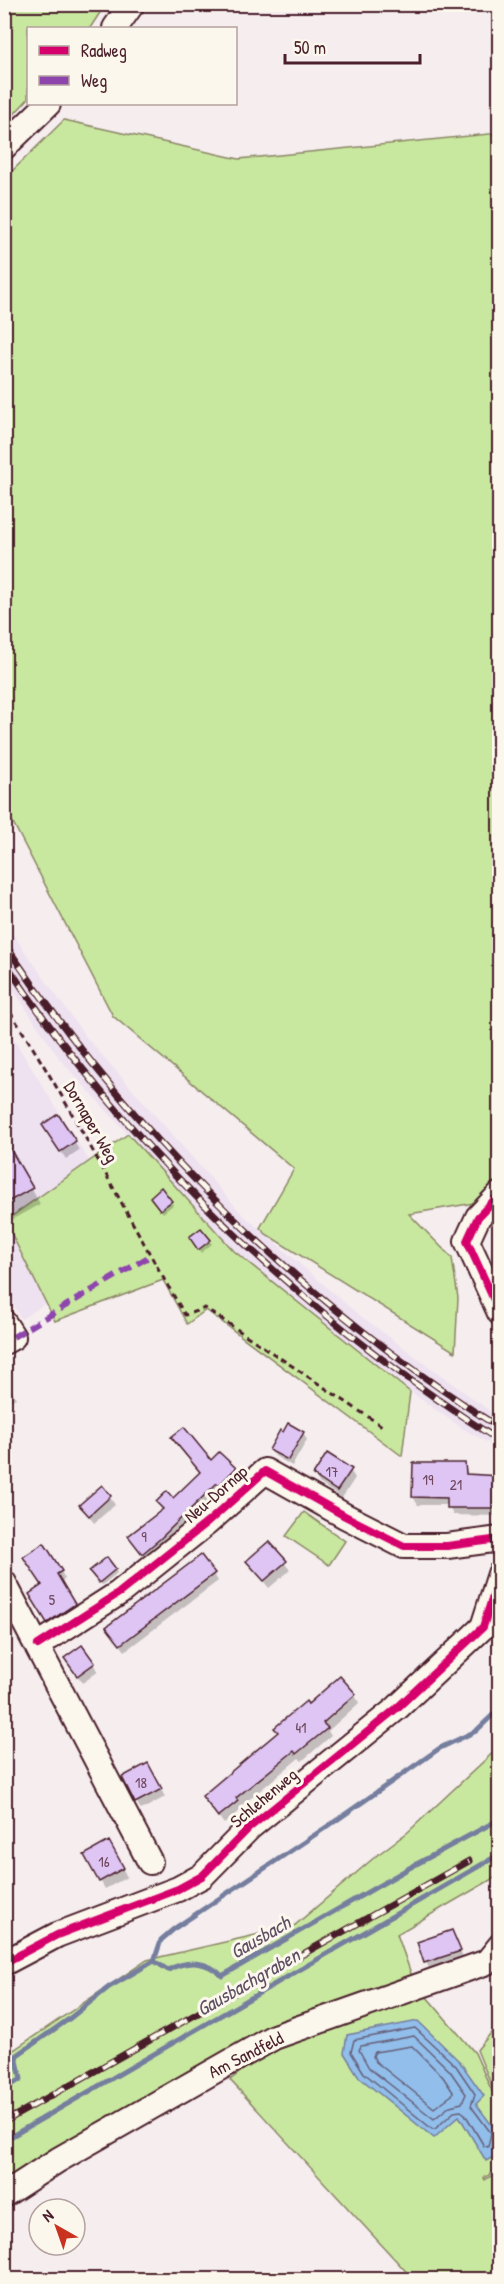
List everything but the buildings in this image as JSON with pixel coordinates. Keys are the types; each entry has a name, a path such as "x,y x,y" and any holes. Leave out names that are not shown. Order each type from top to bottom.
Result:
{"street":[{"path":"116,27 132,4"},
{"path":"4,147 47,105"},
{"path":"500,1194 478,1217 467,1241 500,1313"},
{"name":"Neu-Dornap","path":"38,1645 119,1593 208,1522 265,1471 404,1546 447,1546 500,1539"},
{"name":"Schlehenweg","path":"4,1963 57,1935 178,1890 202,1876 249,1828 397,1708 483,1627 500,1574"},
{"path":"4,1583 150,1862"},
{"name":"Am Sandfeld","path":"4,2195 68,2154 274,2037 487,1962 500,1946"}],"shaded area":[{"path":"4,922 85,1036 242,1214 355,1312 499,1418 499,1449 462,1428 368,1362 234,1251 59,1058 5,977"},
{"path":"4,1024 89,1161 5,1221 4,1221"},
{"path":"4,1222 46,1303 21,1319 5,1289"}],"green space":[{"path":"5,4 105,5 91,27 27,27 27,100 5,124"},
{"path":"64,120 239,159 499,133 499,1231 490,1212 498,1199 409,1214 452,1258 458,1298 455,1352 266,1234 260,1228 294,1169 113,1016 5,807 5,178"},
{"path":"128,1134 234,1251 410,1392 402,1456 206,1310 187,1324 163,1280 55,1321 5,1221"},
{"path":"304,1512 345,1541 329,1565 286,1536"},
{"path":"499,1747 499,1875 397,1934 414,1982 475,2053 499,2107 499,2169 484,2178 485,2180 499,2171 499,2279 413,2279 230,2080 268,2051 193,2080 68,2140 5,2185 5,2056 147,1960 294,1926 376,1856 408,1832"},
{"path":"499,2023 499,2103 477,2050"}],"water":[{"path":"418,2021 460,2062 484,2096 476,2104 497,2132 495,2156 486,2161 459,2116 434,2138 359,2077 344,2053 347,2035"}],"waterway":[{"path":"154,1961 161,1940 175,1928 440,1748 476,1731 500,1708"},
{"name":"Gausbach","path":"4,2090 21,2079 16,2056 69,2019 109,1987 154,1961 168,1970 182,1964 203,1964 222,1976 411,1867 500,1819"},
{"name":"Gausbachgraben","path":"12,2136 500,1854"}],"railway":[{"path":"4,943 108,1083 166,1149 226,1211 290,1271 357,1327 427,1379 500,1428"},
{"path":"4,961 54,1032 108,1100 166,1165 227,1227 358,1341 500,1441"},
{"path":"4,2122 469,1861"}],"marked path":[{"path":"13,1337 150,1256"}],"cycle path":[{"path":"500,1194 478,1217 467,1241 500,1313"},
{"path":"38,1645 119,1593 208,1522 265,1471 404,1546 447,1546 500,1539"},
{"path":"4,1963 57,1935 178,1889 202,1876 249,1828 397,1708 483,1627 500,1574"}]}
